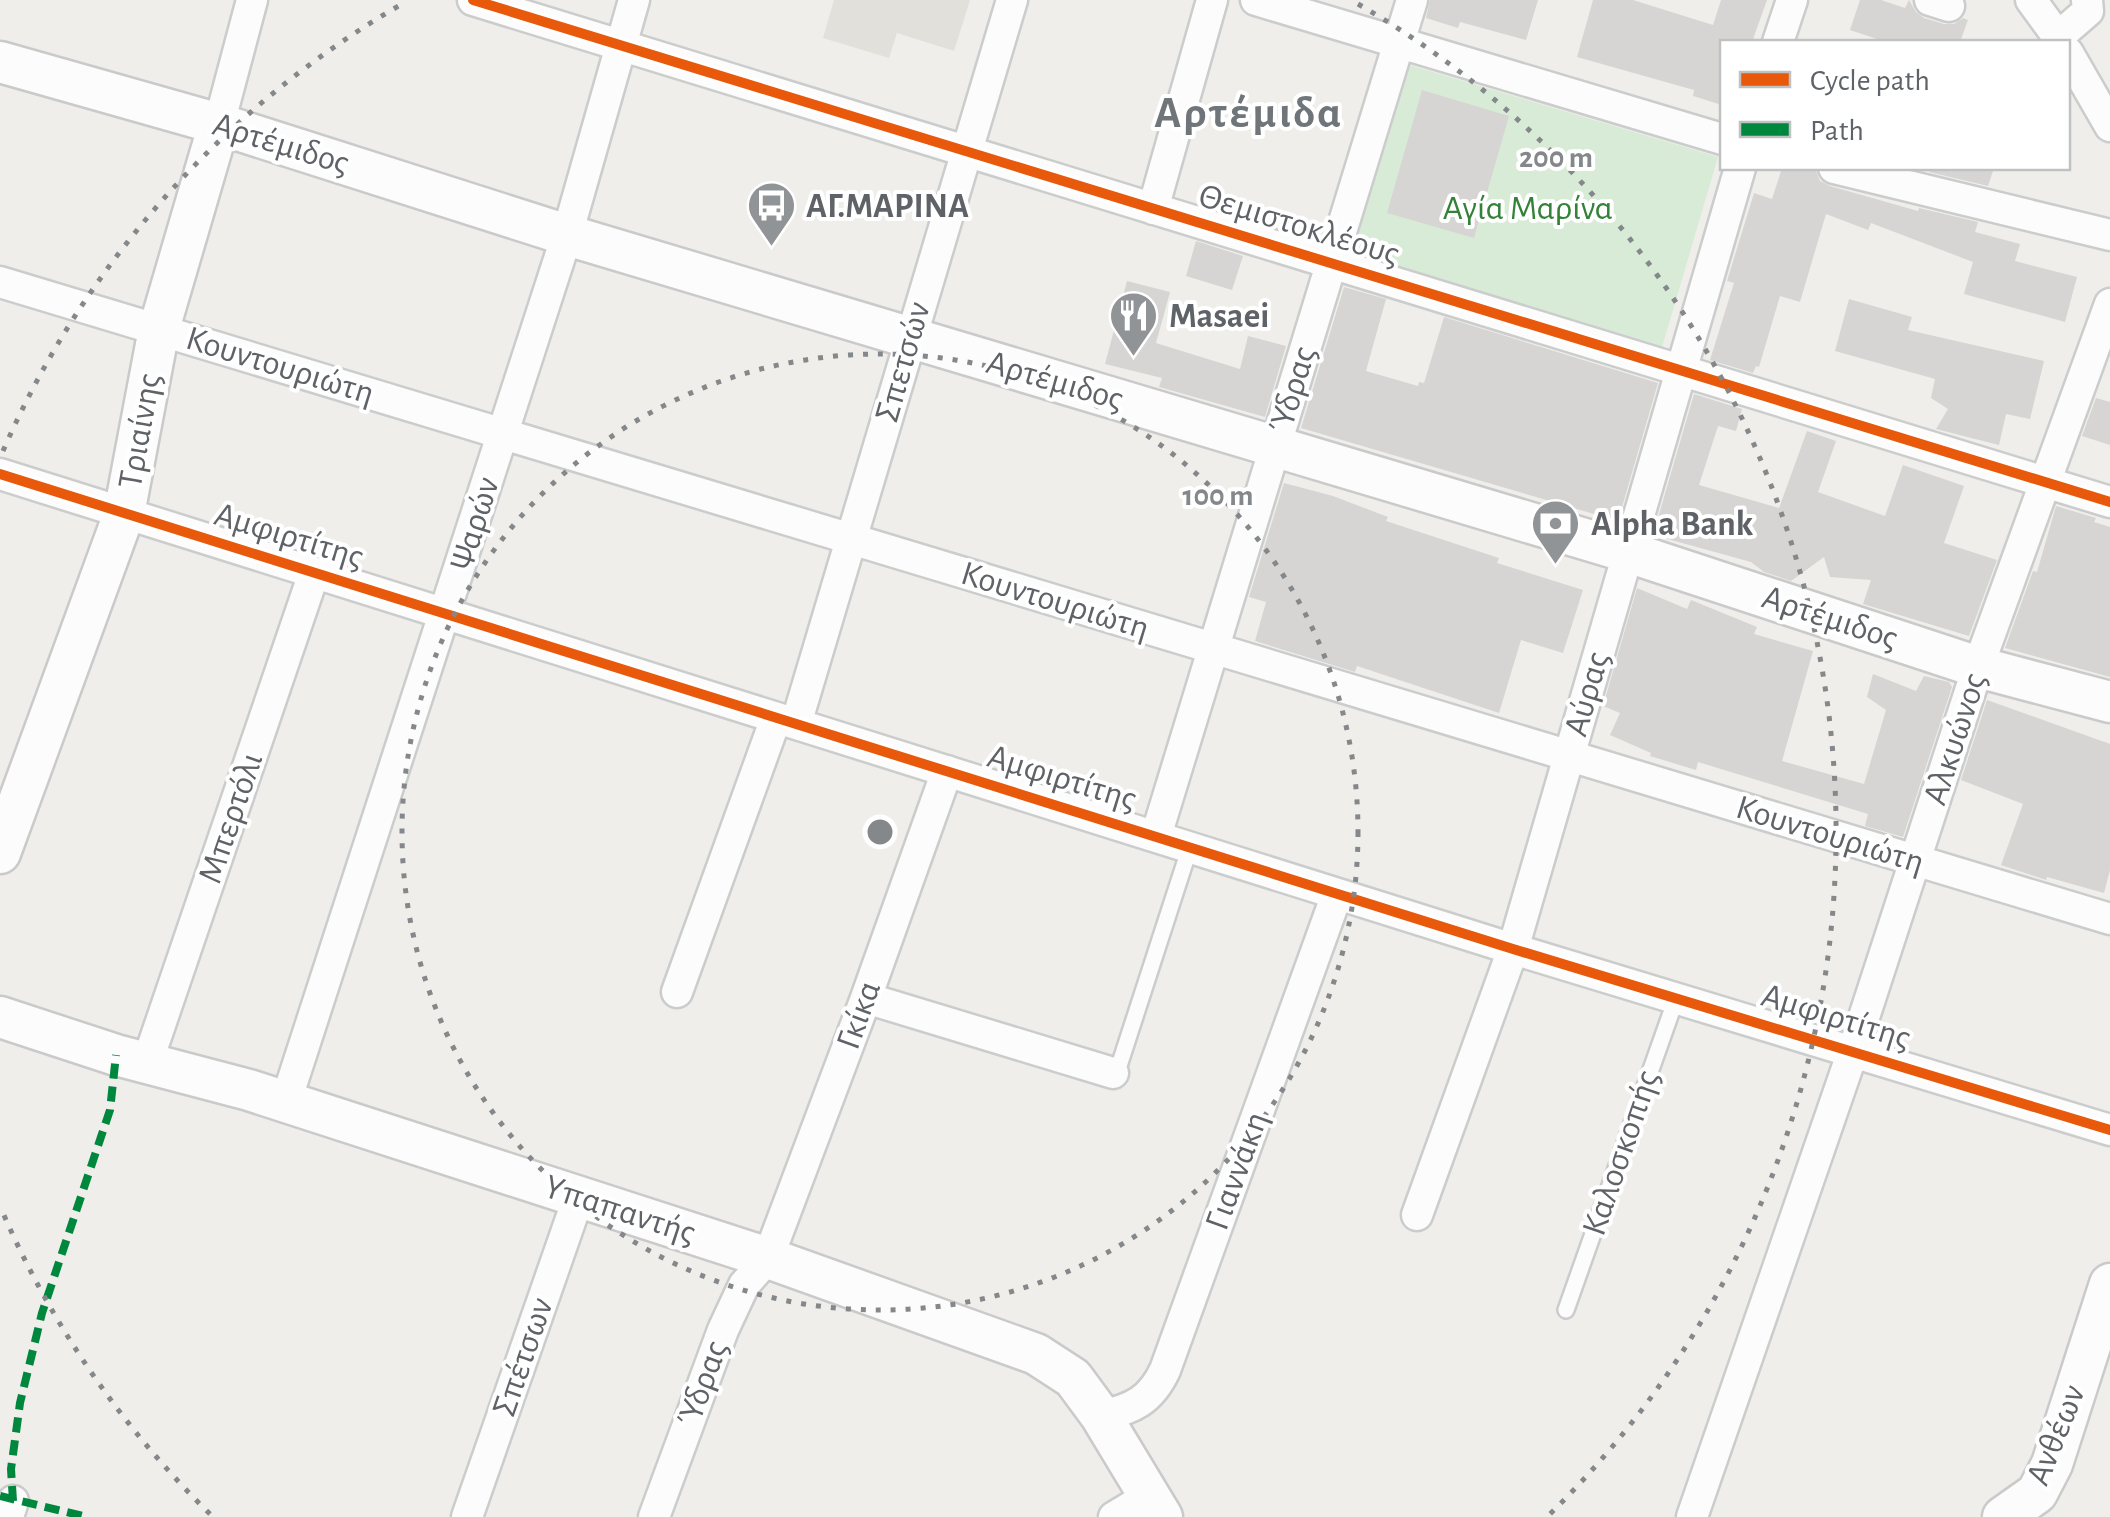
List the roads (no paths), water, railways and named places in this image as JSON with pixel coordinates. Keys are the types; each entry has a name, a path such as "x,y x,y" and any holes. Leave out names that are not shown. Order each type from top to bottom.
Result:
{"street":[{"name":"Τριαίνης","path":"0,853 124,514 158,330 252,0"},
{"name":"Θεμιστοκλέους","path":"473,0 2110,502"},
{"name":"Ψαρών","path":"286,1102 567,236 634,0"},
{"name":"Σπετσών","path":"678,992 786,721 851,539 1012,0"},
{"path":"1153,209 1212,0"},
{"path":"1256,0 1720,138"},
{"name":"Ύδρας","path":"1156,836 1412,0"},
{"path":"1779,40 1792,0"},
{"path":"2031,0 2059,40"},
{"path":"2065,40 2088,11 2087,0"},
{"path":"2070,58 2110,126"},
{"name":"Αρτέμιδος","path":"0,62 218,124 567,236 1276,445 1628,552 1978,666 2110,702"},
{"name":"Αύρας","path":"1417,1215 1513,948 1739,170"},
{"path":"1842,170 2107,234"},
{"name":"Κουντουριώτη","path":"0,282 2110,919"},
{"name":"Αλκυώνος","path":"1692,1517 1853,1051 1978,666 2110,304"},
{"name":"Αμφιρτίτης","path":"0,474 1337,894 2110,1130"},
{"name":"Μπερτόλι","path":"147,1063 314,573"},
{"name":"Γκίκα","path":"768,1258 947,771"},
{"name":"Γιαννάκη","path":"1101,1416 1145,1401 1166,1370 1337,894"},
{"path":"866,998 1113,1073"},
{"name":"Υπαπαντής","path":"0,1017 286,1102 579,1196 768,1258 1036,1354 1073,1378 1156,1507"},
{"name":"Σπέτσων","path":"467,1517 579,1196"},
{"name":"Ύδρας","path":"654,1517 723,1330 744,1286 768,1258"},
{"name":"Ανθέων","path":"2004,1517 2037,1493 2052,1464 2110,1284"},
{"path":"1114,1517 1156,1507"}],"lane":[{"path":"1113,1073 1120,1063 1190,848"},
{"name":"Καλοσκοπής","path":"1566,1310 1676,996"}],"place":[{"name":"ΑΓ.ΜΑΡΙΝΑ","path":"771,248"},
{"name":"Masaei","path":"1134,358"},
{"name":"Alpha Bank","path":"1556,566"}],"district":[{"name":"Αρτέμιδα","path":"1249,113"}],"park label":[{"name":"Αγία Μαρίνα","path":"1528,208"}]}
